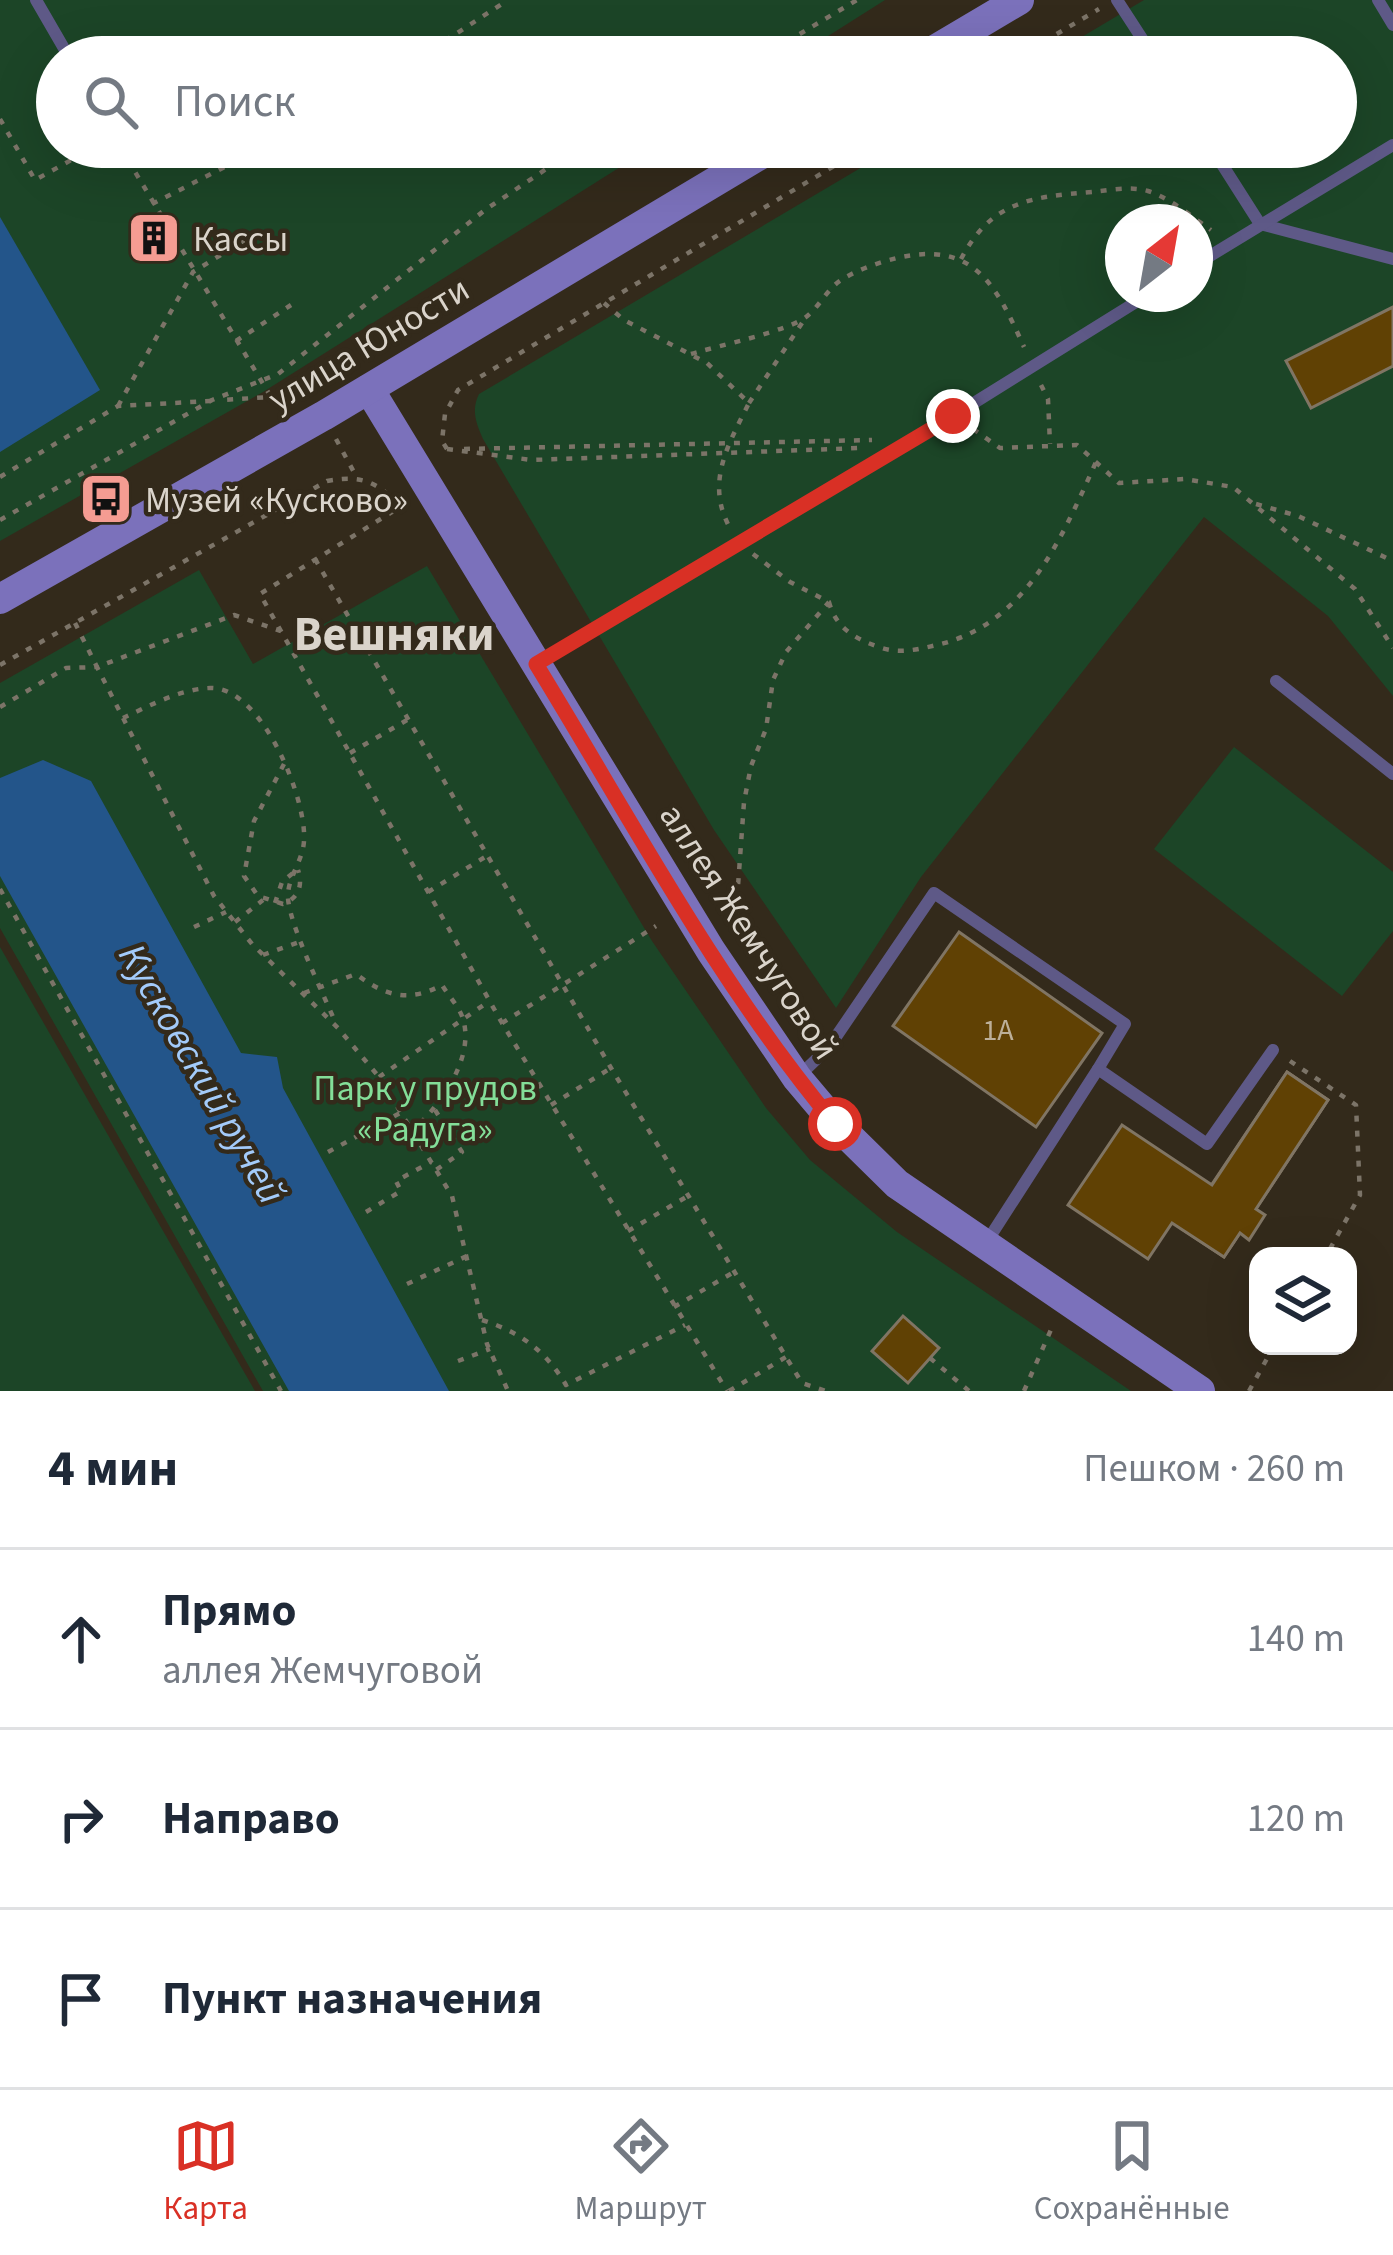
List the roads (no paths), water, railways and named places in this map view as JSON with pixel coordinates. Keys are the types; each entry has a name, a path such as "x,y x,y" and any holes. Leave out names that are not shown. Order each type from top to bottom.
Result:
{"street":[{"path":"958,36 1019,0"},
{"name":"улица Юности","path":"0,599 369,388 738,168"},
{"name":"аллея Жемчуговой","path":"369,388 710,951 797,1078 835,1124 896,1184 1200,1391"}],"lane":[{"path":"36,0 56,36"},
{"path":"1116,0 1140,36"},
{"path":"1378,0 1393,25"},
{"path":"1357,166 1393,145"},
{"path":"1224,168 1260,224 1393,260"},
{"path":"1213,254 1354,168"},
{"path":"536,664 1120,312"},
{"path":"1276,681 1393,774"},
{"path":"797,1078 829,1047 934,893 1125,1024 985,1245"},
{"path":"1098,1069 1207,1144 1273,1050"}],"water":[{"path":"0,217 100,390 0,452"},
{"name":"Кусковский ручей","path":"43,760 91,781 241,1053 277,1057 283,1088 449,1391 289,1391 0,876 0,778"}],"place":[{"name":"Кассы","path":"154,238"},
{"name":"Музей «Кусково»","path":"106,499"}],"district":[{"name":"Вешняки","path":"394,633"}],"park label":[{"name":"Парк у прудов «Радуга»","path":"425,1108"}]}
